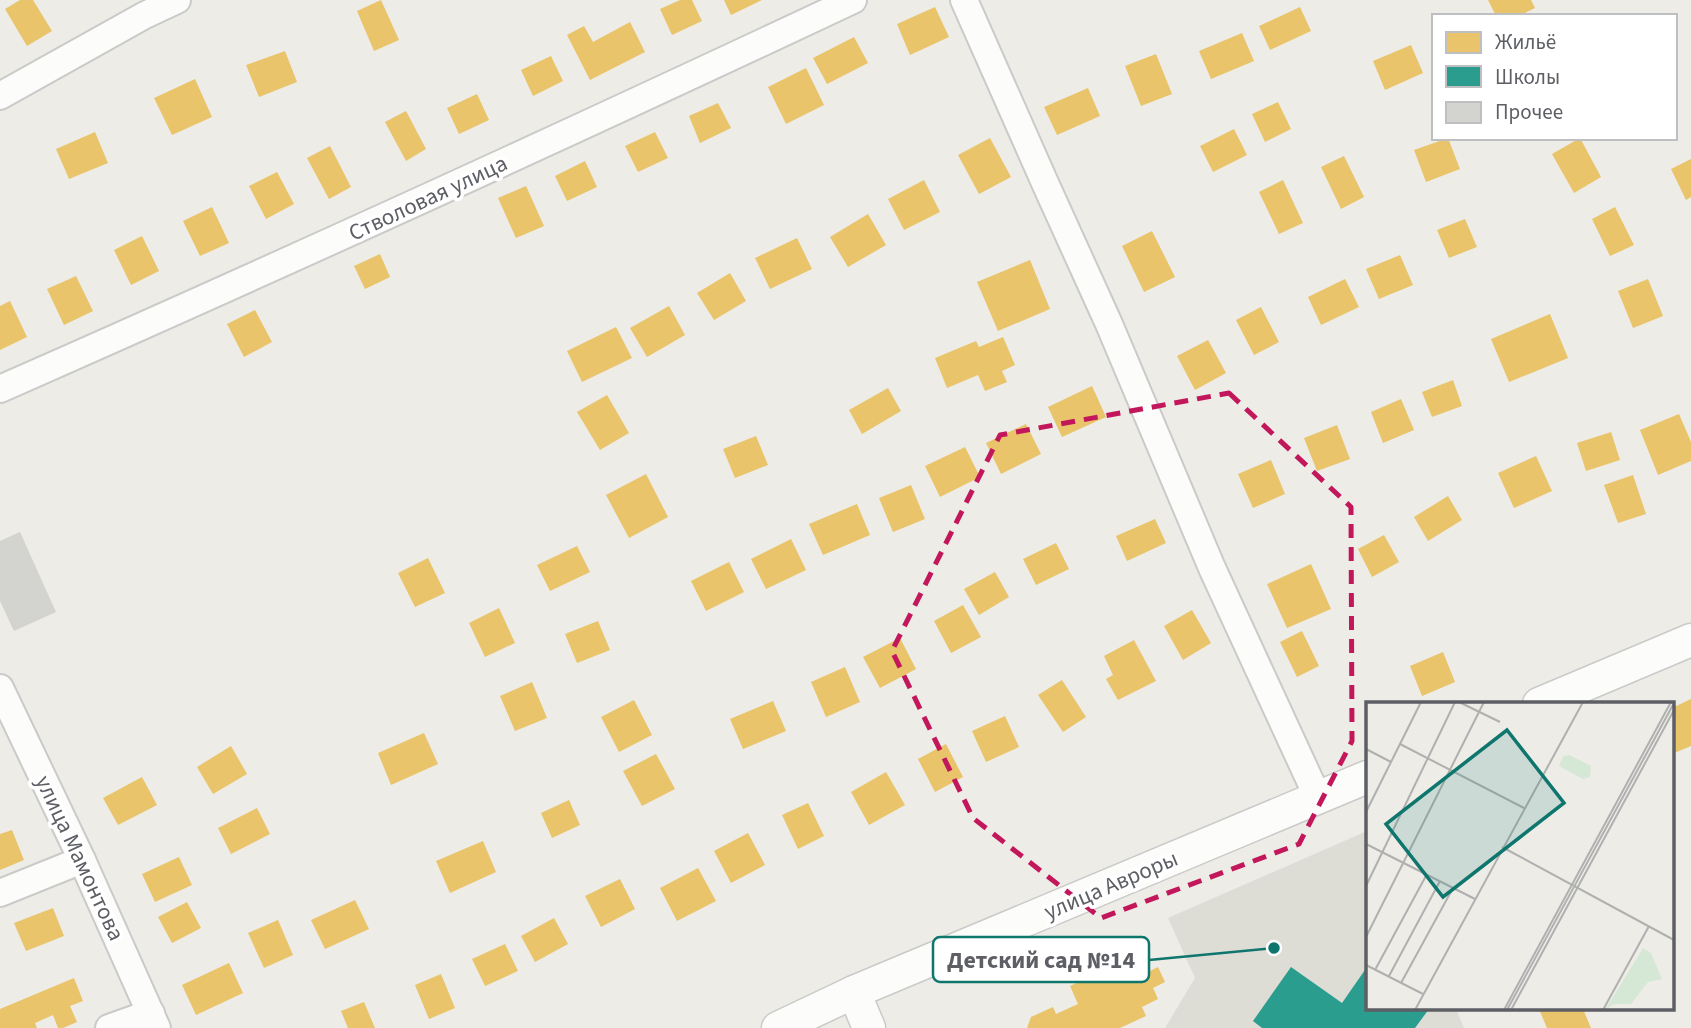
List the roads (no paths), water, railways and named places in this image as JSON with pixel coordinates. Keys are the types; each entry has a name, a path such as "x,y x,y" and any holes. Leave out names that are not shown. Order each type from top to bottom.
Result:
{"street":[{"path":"0,96 177,0"},
{"name":"Стволовая улица","path":"0,389 249,279 853,0"},
{"path":"964,0 1109,324 1212,568 1318,798"},
{"path":"1544,702 1691,639"},
{"name":"улица Мамонтова","path":"0,688 6,718 82,860 154,1020"},
{"name":"улица Авроры","path":"778,1028 854,992 1366,777"},
{"path":"0,892 82,860"},
{"path":"854,992 869,1028"},
{"path":"109,1028 154,1020"}],"place":[{"name":"Детский сад №14","path":"1274,948"}]}
